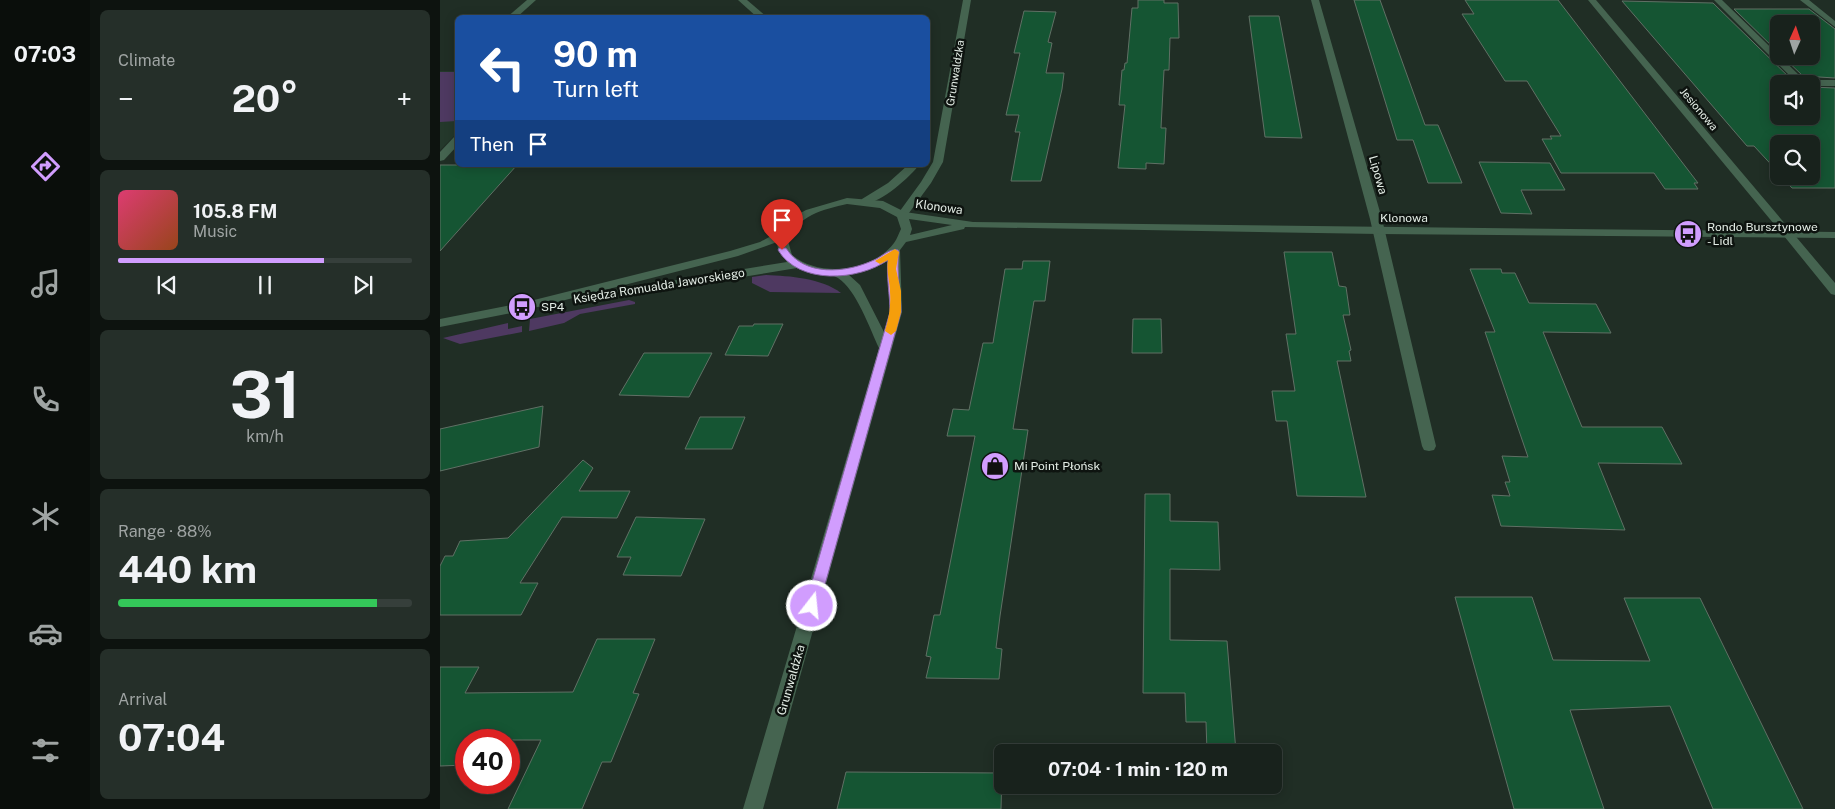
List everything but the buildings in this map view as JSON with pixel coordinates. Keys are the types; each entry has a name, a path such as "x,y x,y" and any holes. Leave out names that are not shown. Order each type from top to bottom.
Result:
{"street":[{"path":"514,15 532,0"},
{"path":"742,0 760,15"},
{"name":"Grunwaldzka","path":"902,216 926,183 938,162 967,0"},
{"name":"Lipowa","path":"1315,0 1379,231 1429,446"},
{"name":"Jesionowa","path":"1592,0 1835,291"},
{"path":"1718,0 1799,80 1813,83 1835,83"},
{"path":"1804,0 1835,26"},
{"path":"747,15 752,9"},
{"path":"440,158 455,141"},
{"path":"930,152 940,145"},
{"path":"866,201 886,191 912,167"},
{"path":"847,201 866,201 887,206 902,216 907,231 905,239 895,252 879,262 866,267 838,272 814,271 795,265 782,250 785,233 794,222 809,212 827,205 847,201"},
{"name":"Klonowa","path":"902,216 973,225 1835,235"},
{"name":"Klonowa","path":"905,239 973,225"},
{"name":"Księdza Romualda Jaworskiego","path":"440,323 522,307 627,279 734,254 764,244 785,233"},
{"name":"Grunwaldzka","path":"753,809 896,312 896,291 892,269 895,252"},
{"name":"Księdza Romualda Jaworskiego","path":"522,307 627,294 735,273 795,265"},
{"path":"838,272 854,285 886,349"}],"shaded area":[{"path":"440,71 455,71 455,135 440,150"},
{"path":"440,72 455,72 455,121 440,122"},
{"path":"766,275 795,277 815,281 841,293 770,292 752,283 752,277"},
{"path":"629,300 635,302 635,304 580,314 564,323 529,331 530,319"},
{"path":"508,323 508,329 522,326 522,332 460,344 443,338"}],"slow traffic":[{"path":"880,261 895,252 892,269 896,291 896,312 891,331"}],"place":[{"name":"Rondo Bursztynowe - Lidl","path":"1688,234"},
{"name":"SP4","path":"522,307"},
{"name":"Mi Point Płońsk","path":"995,466"}],"route":[{"path":"782,250 795,265 814,271 838,272 860,269 879,262 895,252 892,269 896,291 896,312 812,606"}]}
